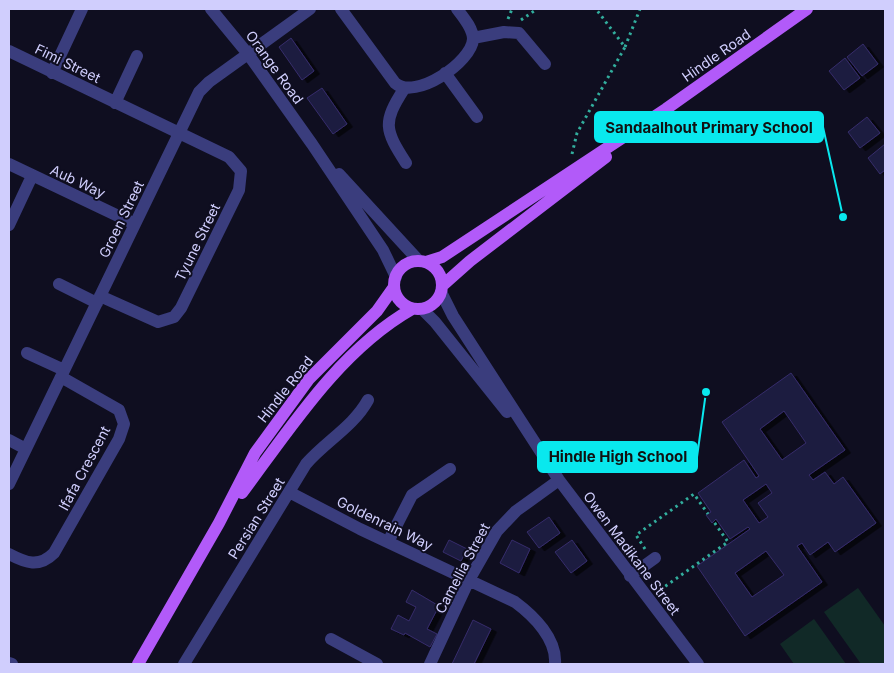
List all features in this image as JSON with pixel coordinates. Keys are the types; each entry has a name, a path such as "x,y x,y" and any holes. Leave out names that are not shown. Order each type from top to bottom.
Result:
{"main road":[{"name":"Hindle Road","path":"422,262 442,257 666,109 807,9"},
{"name":"Hindle Road","path":"442,289 470,261 536,213 666,109"},
{"path":"422,262 437,269 442,289 434,303 417,309 398,298 395,282 403,267 422,262"},
{"name":"Hindle Road","path":"138,664 219,524 256,453 287,407 333,353 377,311 395,282"},
{"name":"Hindle Road","path":"219,524 302,411 333,377 380,330 417,309"}],"street":[{"path":"52,73 82,9"},
{"name":"Orange Road","path":"212,9 248,54 312,144 383,250 395,282"},
{"name":"Groen Street","path":"9,484 179,133 204,87 310,9"},
{"path":"340,9 388,74 404,89 418,88 445,73 470,48 473,38 467,23 457,9"},
{"path":"473,38 504,32 519,33 545,64"},
{"name":"Fimi Street","path":"9,51 179,133"},
{"path":"115,103 137,56"},
{"path":"445,73 477,117"},
{"path":"404,89 394,103 387,122 391,139 406,163"},
{"name":"Tyune Street","path":"59,284 158,322 174,317 181,308 239,190 242,175 234,160 179,133"},
{"name":"Orange Road","path":"312,144 422,262"},
{"name":"Aub Way","path":"9,164 135,224"},
{"path":"9,225 32,176"},
{"name":"Owen Madikane Street","path":"442,289 453,316 559,480 647,599 698,664"},
{"name":"Owen Madikane Street","path":"417,309 435,322 544,458"},
{"path":"27,353 62,374"},
{"name":"Ifafa Crescent","path":"9,554 24,562 36,563 54,553 107,463 123,430 123,416 120,410 62,374"},
{"name":"Persian Street","path":"184,664 289,492 318,450 352,422 368,400"},
{"path":"9,440 26,449"},
{"path":"388,542 412,495 450,469"},
{"name":"Camellia Street","path":"430,664 469,580 497,531 506,520 559,480"},
{"name":"Goldenrain Way","path":"289,492 388,542 503,595 525,609 553,646 555,664"},
{"path":"630,576 651,555"},
{"path":"331,639 377,664"}],"path":[{"path":"596,9 625,47"},
{"path":"572,154 577,133 625,47 640,9"},
{"path":"651,555 636,535 694,494 708,514"},
{"path":"647,599 728,542 714,522"}],"green space":[{"path":"858,588 885,626 885,664 861,664 824,612"},
{"path":"814,619 846,664 794,664 780,644"}],"building":[{"path":"291,38 314,71 302,80 279,47"},
{"path":"863,44 878,64 862,76 847,57"},
{"path":"845,58 860,78 844,90 829,71"},
{"path":"322,88 347,124 333,134 307,98"},
{"path":"867,117 880,133 860,148 848,132"},
{"path":"885,144 885,170 880,174 868,158"},
{"path":"791,373 845,450 809,475 813,480 825,472 834,484 843,477 876,523 835,552 828,542 810,555 802,543 797,546 822,582 745,636 697,566 750,529 748,527 730,539 716,519 712,523 706,515 711,512 698,493 744,460 756,478 759,476 722,422","holes":["784,411 806,443 782,460 760,429","766,484 772,493 758,503 768,517 759,523 743,500","766,551 784,575 752,597 735,573"]},
{"path":"549,517 560,533 539,548 527,532"},
{"path":"449,540 467,549 461,561 443,552"},
{"path":"512,540 530,549 519,573 500,563"},
{"path":"572,540 587,561 571,573 555,552"},
{"path":"412,590 439,606 427,629 437,634 430,647 405,633 404,635 391,629 398,615 409,621 416,607 406,602"},
{"path":"473,620 491,629 474,664 452,664"}],"place":[{"name":"Sandaalhout Primary School","path":"843,217"},
{"name":"Hindle High School","path":"706,392"}]}
